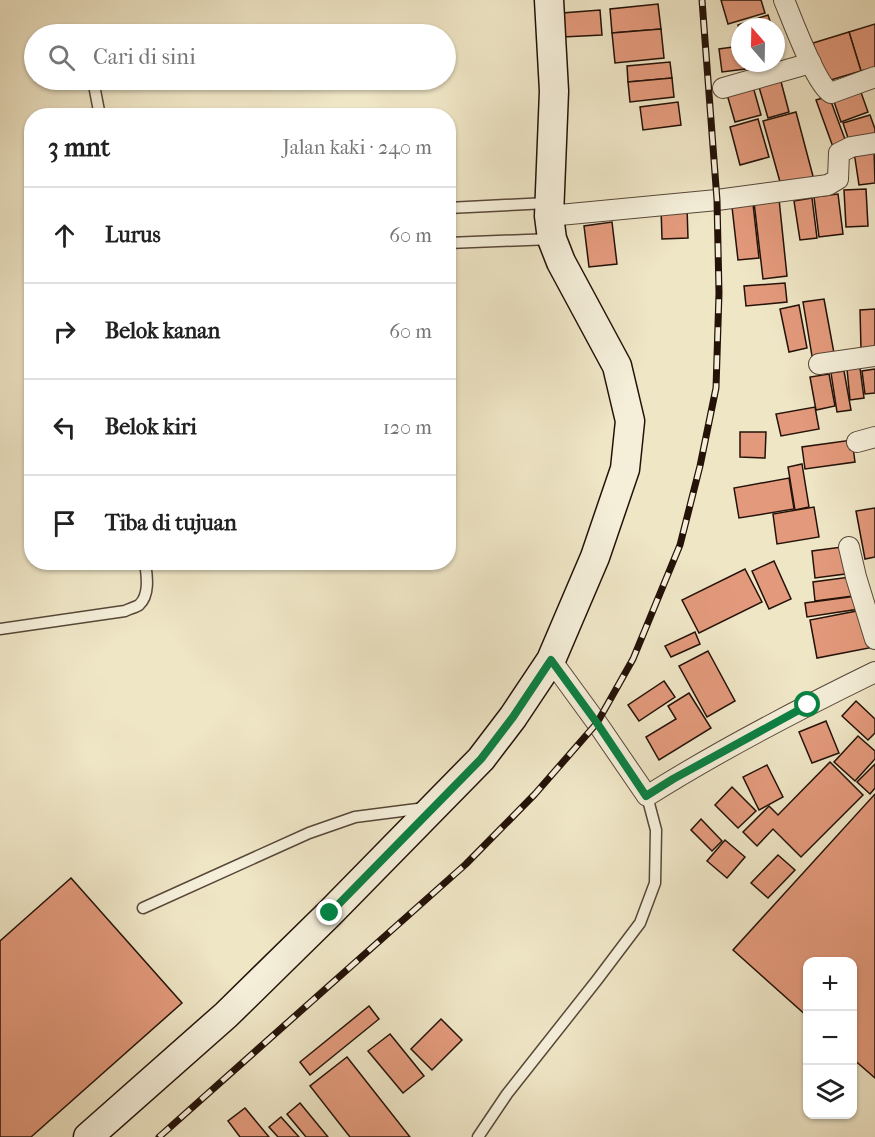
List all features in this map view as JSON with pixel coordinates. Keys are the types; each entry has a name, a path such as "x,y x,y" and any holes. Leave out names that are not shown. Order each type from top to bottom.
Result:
{"main road":[{"path":"88,1137 226,1015 481,759 513,717 551,660 595,557 625,469 630,422 617,366 561,261 550,219 554,91 549,0"}],"street":[{"path":"784,0 811,63 826,90 831,93 875,77"},
{"path":"723,88 811,63"},
{"path":"550,219 828,185 838,179 839,153 851,147 875,143"},
{"path":"819,364 875,356"},
{"path":"849,547 875,639"},
{"path":"551,660 646,796 808,705 875,672"}],"lane":[{"path":"95,90 98,108"},
{"path":"456,209 550,219"},
{"path":"456,241 550,219"},
{"path":"0,629 125,611 139,604 146,592 146,570"},
{"path":"478,1137 507,1094 640,922 655,883 656,830 646,796"},
{"path":"143,908 309,833 355,817 435,807"}],"building":[{"path":"721,0 761,0 765,13 748,18 731,18 731,23 728,24"},
{"path":"658,4 661,29 612,33 610,9"},
{"path":"600,10 602,35 563,37 562,13"},
{"path":"875,24 875,67 861,71 849,32"},
{"path":"661,29 664,58 615,63 612,33"},
{"path":"849,32 861,71 824,82 813,43"},
{"path":"731,47 731,71 722,72 719,49"},
{"path":"670,62 672,78 628,82 627,66"},
{"path":"779,74 789,112 768,118 757,80"},
{"path":"672,78 674,97 630,102 628,82"},
{"path":"752,83 761,115 735,122 726,91"},
{"path":"858,84 868,112 841,122 831,93"},
{"path":"829,96 846,142 833,147 816,100"},
{"path":"678,102 681,125 643,130 640,107"},
{"path":"796,112 814,180 782,189 763,121"},
{"path":"870,115 875,136 850,144 843,123"},
{"path":"758,119 769,157 740,165 730,127"},
{"path":"874,149 875,183 859,185 854,152"},
{"path":"866,189 868,226 846,227 844,190"},
{"path":"838,194 843,234 819,237 814,197"},
{"path":"812,198 817,238 800,240 794,201"},
{"path":"779,199 787,276 763,279 754,202"},
{"path":"753,204 759,258 738,260 732,207"},
{"path":"687,207 688,238 662,239 661,208"},
{"path":"612,222 617,264 589,267 584,226"},
{"path":"785,283 787,302 746,306 744,286"},
{"path":"824,299 834,353 812,356 803,302"},
{"path":"799,305 807,348 789,352 780,309"},
{"path":"875,309 875,349 861,349 860,310"},
{"path":"860,368 864,398 850,400 847,369"},
{"path":"875,369 875,393 865,394 862,371"},
{"path":"844,371 851,410 837,412 831,373"},
{"path":"829,374 835,406 816,410 810,377"},
{"path":"815,407 819,429 781,436 776,414"},
{"path":"740,432 766,432 765,458 740,457"},
{"path":"852,440 855,462 805,469 802,447"},
{"path":"802,464 809,507 795,510 788,467"},
{"path":"789,478 794,509 739,518 734,488"},
{"path":"814,507 819,537 777,544 773,514"},
{"path":"875,508 875,557 865,559 856,511"},
{"path":"842,547 845,574 815,578 812,551"},
{"path":"774,561 791,599 769,609 752,571"},
{"path":"745,569 762,602 699,633 682,600"},
{"path":"850,577 853,596 815,601 813,582"},
{"path":"857,596 859,609 807,617 805,603"},
{"path":"862,610 869,648 817,658 810,620"},
{"path":"695,632 700,644 671,657 665,646"},
{"path":"708,651 735,701 707,717 679,666"},
{"path":"664,681 675,697 639,721 628,705"},
{"path":"689,693 711,728 659,760 646,737 676,719 668,706"},
{"path":"856,701 875,719 875,733 868,740 842,716"},
{"path":"826,721 839,753 812,763 799,732"},
{"path":"858,736 875,751 875,759 855,781 834,762"},
{"path":"830,762 863,795 801,857 773,829 757,846 743,832 769,806 778,815"},
{"path":"875,764 875,788 870,794 857,782"},
{"path":"767,765 783,797 759,810 743,777"},
{"path":"732,787 756,811 738,828 715,805"},
{"path":"875,794 875,1078 857,1062 857,957 803,957 803,1013 733,950"},
{"path":"701,819 722,841 712,851 691,830"},
{"path":"725,840 745,857 727,878 707,861"},
{"path":"778,855 795,870 768,898 751,883"},
{"path":"71,878 182,1003 31,1137 0,1137 0,941"},
{"path":"369,1006 379,1019 310,1075 300,1062"},
{"path":"441,1019 462,1040 432,1070 411,1049"},
{"path":"390,1034 424,1076 403,1093 368,1051"},
{"path":"347,1057 410,1137 350,1137 310,1086"},
{"path":"300,1103 328,1137 306,1137 287,1114"},
{"path":"245,1108 269,1137 240,1137 228,1121"},
{"path":"281,1117 299,1137 278,1137 269,1127"}],"railway":[{"path":"159,1137 466,864 535,794 597,723 633,659 680,545 700,466 716,388 719,293 717,200 702,0"}],"route":[{"path":"330,913 481,759 513,717 551,660 646,796 808,705"}]}
